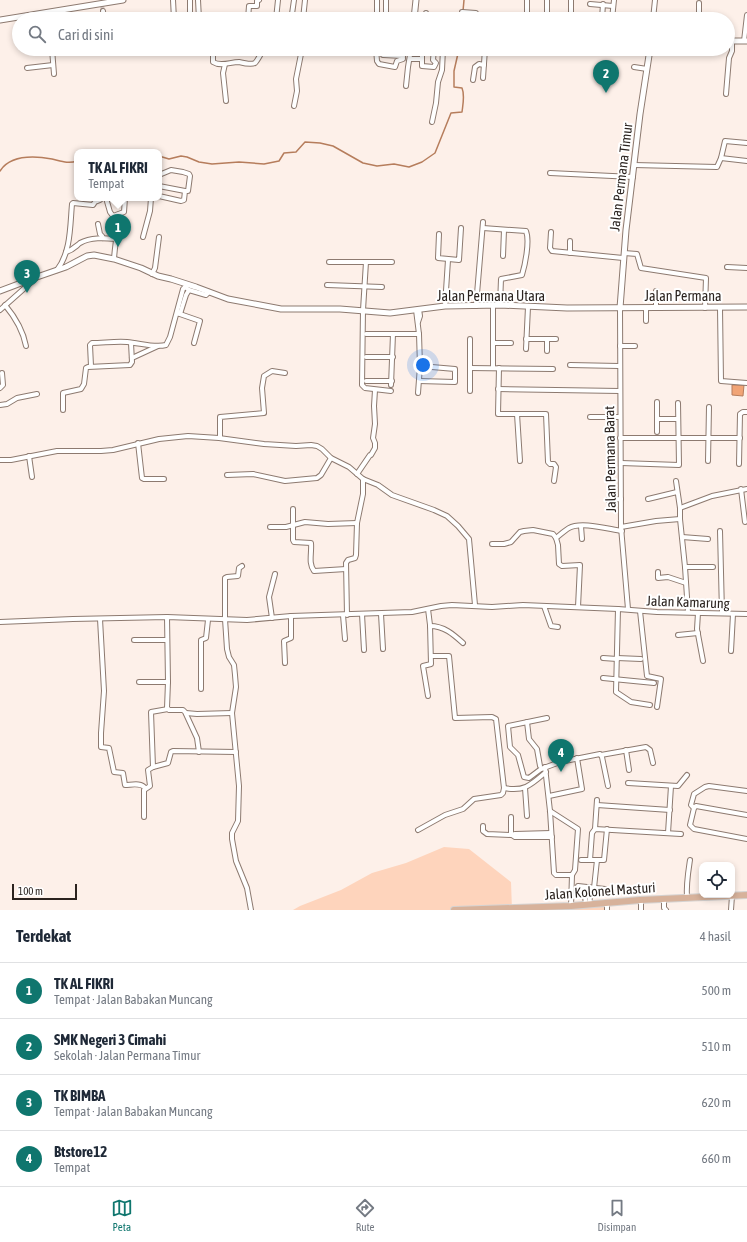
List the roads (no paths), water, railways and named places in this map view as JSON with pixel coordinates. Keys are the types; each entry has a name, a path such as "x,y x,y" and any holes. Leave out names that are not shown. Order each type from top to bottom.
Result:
{"main road":[{"name":"Jalan Kolonel Masturi","path":"735,896 747,895"},
{"name":"Jalan Kolonel Masturi","path":"454,910 588,905 607,907 641,900 699,897"}],"street":[{"path":"70,12 102,7 115,1 123,0"},
{"path":"173,0 174,12"},
{"path":"190,0 190,12"},
{"path":"198,0 199,12"},
{"path":"249,12 249,6 257,6 257,1 259,0"},
{"path":"277,12 278,0"},
{"path":"292,12 294,0"},
{"path":"304,12 305,0"},
{"path":"377,0 377,12"},
{"path":"386,0 386,12"},
{"path":"415,12 416,0"},
{"path":"527,0 527,12"},
{"path":"547,0 547,12"},
{"path":"570,12 571,0"},
{"path":"613,12 614,0"},
{"path":"654,12 655,0"},
{"path":"590,4 613,6"},
{"path":"602,12 603,4"},
{"path":"700,12 701,5"},
{"path":"102,7 103,12"},
{"path":"745,41 747,15"},
{"path":"0,20 12,19"},
{"path":"52,56 54,74"},
{"path":"213,56 213,62 216,64 238,62 252,64 255,63 260,56"},
{"path":"294,106 297,91 296,79 301,56"},
{"path":"377,56 378,64 395,66 396,61 403,60 403,56 383,56"},
{"path":"421,56 422,66 435,66 436,62 433,60 433,56"},
{"path":"432,122 438,82 442,70 443,56"},
{"path":"483,78 485,56"},
{"name":"Jalan Permana Timur","path":"620,308 632,177 649,56"},
{"path":"726,94 730,56"},
{"path":"406,86 410,58 421,59"},
{"path":"224,64 222,73 226,102"},
{"path":"473,80 475,67 480,64 484,65"},
{"path":"27,68 53,65"},
{"path":"634,67 647,69"},
{"path":"634,165 717,167 721,158 725,140 747,143"},
{"path":"721,158 747,161"},
{"path":"162,174 171,170 183,172 189,174 190,176 188,191 185,191 183,201 162,197"},
{"path":"550,173 632,177"},
{"path":"162,187 185,191"},
{"path":"57,271 64,260 66,252 72,203 93,206 98,201"},
{"path":"107,201 111,215 113,216 124,212 125,201"},
{"path":"143,236 150,211 151,201"},
{"path":"114,259 116,239 119,232 120,214"},
{"path":"476,306 483,222"},
{"path":"98,224 100,234 103,238"},
{"path":"440,234 437,257 439,259 459,260 461,228"},
{"path":"483,228 526,232 527,235 527,248 522,275 501,279 500,306"},
{"path":"503,256 504,230"},
{"path":"551,232 550,251 624,255 637,254 641,268 706,278 705,308"},
{"path":"152,274 155,268 159,237"},
{"path":"66,252 73,250 82,242 93,239 116,239"},
{"path":"570,241 570,253"},
{"name":"Jalan Permana Utara","path":"0,292 38,276 57,271 94,254 141,268 152,274 228,299 270,308 363,310 390,313 445,306 620,308"},
{"path":"445,306 448,260"},
{"path":"329,262 392,262"},
{"path":"366,262 363,310 362,385 365,388 391,391"},
{"path":"727,267 747,268"},
{"path":"0,310 38,276"},
{"path":"327,286 382,287"},
{"path":"90,366 91,344 127,342 158,346 166,345 184,294 182,289 184,288 206,295 209,292"},
{"path":"656,291 656,308"},
{"path":"5,305 14,316 24,335 26,346"},
{"path":"493,306 493,368"},
{"path":"526,349 528,307"},
{"name":"Jalan Permana","path":"620,308 747,307"},
{"name":"Jalan Permana Barat","path":"620,308 619,366 621,499 628,609"},
{"path":"646,308 646,321"},
{"path":"720,308 721,381 747,383"},
{"path":"417,310 420,366 418,393"},
{"path":"178,313 200,321 194,343"},
{"path":"366,334 419,334"},
{"path":"366,381 391,383 393,334"},
{"path":"470,339 470,392"},
{"path":"526,339 556,339"},
{"path":"547,339 547,351"},
{"path":"63,410 63,393 81,389 84,384 86,368 90,366 128,366 132,362 131,343"},
{"path":"493,343 511,343"},
{"path":"132,358 158,346"},
{"path":"620,346 635,346"},
{"path":"366,357 393,358"},
{"path":"570,365 619,366"},
{"path":"419,381 455,383 456,376 455,369 420,366"},
{"path":"470,368 553,369"},
{"path":"499,368 498,414 546,414 548,462 550,464 554,464 556,467 554,481"},
{"path":"220,438 220,417 264,413 262,388 264,376 272,371 285,373"},
{"path":"0,388 3,384 2,372"},
{"path":"498,389 620,391"},
{"path":"357,474 370,455 372,455 375,448 374,406 376,390"},
{"path":"0,405 7,404 17,398 37,394"},
{"path":"657,402 657,432"},
{"path":"621,463 651,463 678,466 678,403"},
{"path":"708,461 709,407"},
{"path":"739,464 740,414 747,412"},
{"path":"517,414 520,462"},
{"path":"590,418 620,417"},
{"path":"657,419 678,419"},
{"path":"0,460 11,460 57,451 113,450 159,439 188,436 220,438 264,444 296,446 314,445 322,449 331,458 345,464 363,479 378,485 392,495 426,506 446,516 463,531 470,542 475,605"},
{"path":"620,438 740,438"},
{"path":"138,443 142,478 164,479"},
{"path":"29,456 32,477"},
{"path":"226,475 253,474 285,481 317,478 321,475 331,458"},
{"path":"345,639 346,569 347,561 355,558 356,555 356,523 363,494 363,479"},
{"path":"676,481 680,508 688,612"},
{"path":"741,489 745,522"},
{"path":"680,508 712,496 747,489"},
{"path":"648,499 677,492"},
{"path":"608,500 621,499"},
{"path":"293,509 293,542 311,543 310,563 314,571 346,569"},
{"path":"556,538 569,528 581,526 622,529 656,521 680,519"},
{"path":"270,527 309,522 328,524 356,523"},
{"path":"581,526 582,539"},
{"path":"492,544 504,544 511,542 520,532 524,531 533,530 553,534 558,545 559,564 562,566 580,565 578,607"},
{"path":"720,531 722,613"},
{"path":"682,537 708,538"},
{"path":"242,566 240,567 238,576 225,578 227,649 229,657 234,665 236,687 232,713 239,786 239,817 231,835 236,861 247,888 251,910"},
{"path":"685,567 713,567"},
{"path":"658,572 658,578 668,577 686,583"},
{"path":"272,618 269,597 275,574"},
{"name":"Jalan Kamarung","path":"0,622 73,618 100,619 167,617 208,620 247,620 291,616 417,612 448,605 475,605 492,607 523,605 628,609 640,611 747,614"},
{"path":"544,606 551,626 558,627"},
{"path":"428,609 431,664 423,666 428,696"},
{"path":"618,609 616,693 631,702 650,705"},
{"path":"640,611 647,676 661,679 657,707"},
{"path":"698,613 698,633 703,661"},
{"path":"362,614 364,650"},
{"path":"381,614 384,649"},
{"path":"731,651 733,614"},
{"path":"285,663 284,641 291,638 291,616"},
{"path":"167,617 168,709"},
{"path":"100,619 104,691 101,747 108,748 110,750 114,772 122,772 125,785 140,784 145,788"},
{"path":"201,689 201,640 206,638 208,620"},
{"path":"430,626 436,626 448,630 463,643"},
{"path":"678,635 698,633"},
{"path":"134,640 167,640"},
{"path":"418,830 445,815 463,809 474,799 502,795 504,788 496,719 492,717 455,718 449,656 431,656"},
{"path":"604,658 641,659"},
{"path":"603,678 654,683"},
{"path":"139,682 168,682"},
{"path":"153,766 151,712 168,709 183,710 197,738 199,752"},
{"path":"186,714 232,713"},
{"path":"547,718 508,726 510,747 518,755 522,774 526,779 530,778 544,768 560,762 646,747 650,750 653,763"},
{"path":"527,722 529,739 537,749 544,768 549,796 554,873 556,875 572,875"},
{"path":"145,788 150,786 148,770 153,766 168,763 170,753 173,750 236,752"},
{"path":"626,750 629,770"},
{"path":"601,755 608,786"},
{"path":"549,796 582,789 577,758"},
{"path":"504,788 525,788 544,768"},
{"path":"628,782 679,786 687,775"},
{"path":"668,833 671,786"},
{"path":"747,791 709,786 705,787 694,794 691,802 691,805 694,808 690,825 694,829 747,839"},
{"path":"144,817 145,788"},
{"path":"525,788 527,816"},
{"path":"590,860 592,833 596,829 597,800"},
{"path":"597,806 670,810"},
{"path":"694,808 698,806 747,816"},
{"path":"550,811 578,829 575,870 572,875 571,906"},
{"path":"551,819 556,814"},
{"path":"511,817 512,835"},
{"path":"483,826 483,831 487,834 512,835 515,837 529,835 552,835"},
{"path":"596,829 681,834"},
{"path":"581,860 603,860 605,858 607,829"},
{"path":"594,888 596,860"},
{"path":"686,898 686,878 688,875 690,860"},
{"path":"578,886 605,888"},
{"path":"586,887 588,905"},
{"path":"731,910 732,898"},
{"path":"666,899 666,910"},
{"path":"641,900 641,910"}],"waterway":[{"path":"463,11 464,0"},
{"path":"162,157 169,159 181,156 199,162 212,164 239,162 264,164 279,161 284,153 296,152 305,142 333,146 363,163 377,166 394,164 409,167 422,162 435,153 451,113 462,112 464,100 463,91 462,88 454,87 454,71 457,56"},
{"path":"0,171 10,162 17,159 31,157 74,162"}],"tunnel":[{"path":"102,6 103,11"}],"place":[{"name":"SMK Negeri 3 Cimahi","path":"606,93"},
{"name":"TK AL FIKRI","path":"118,247"},
{"name":"TK BIMBA","path":"27,293"},
{"name":"Btstore12","path":"561,772"}]}
